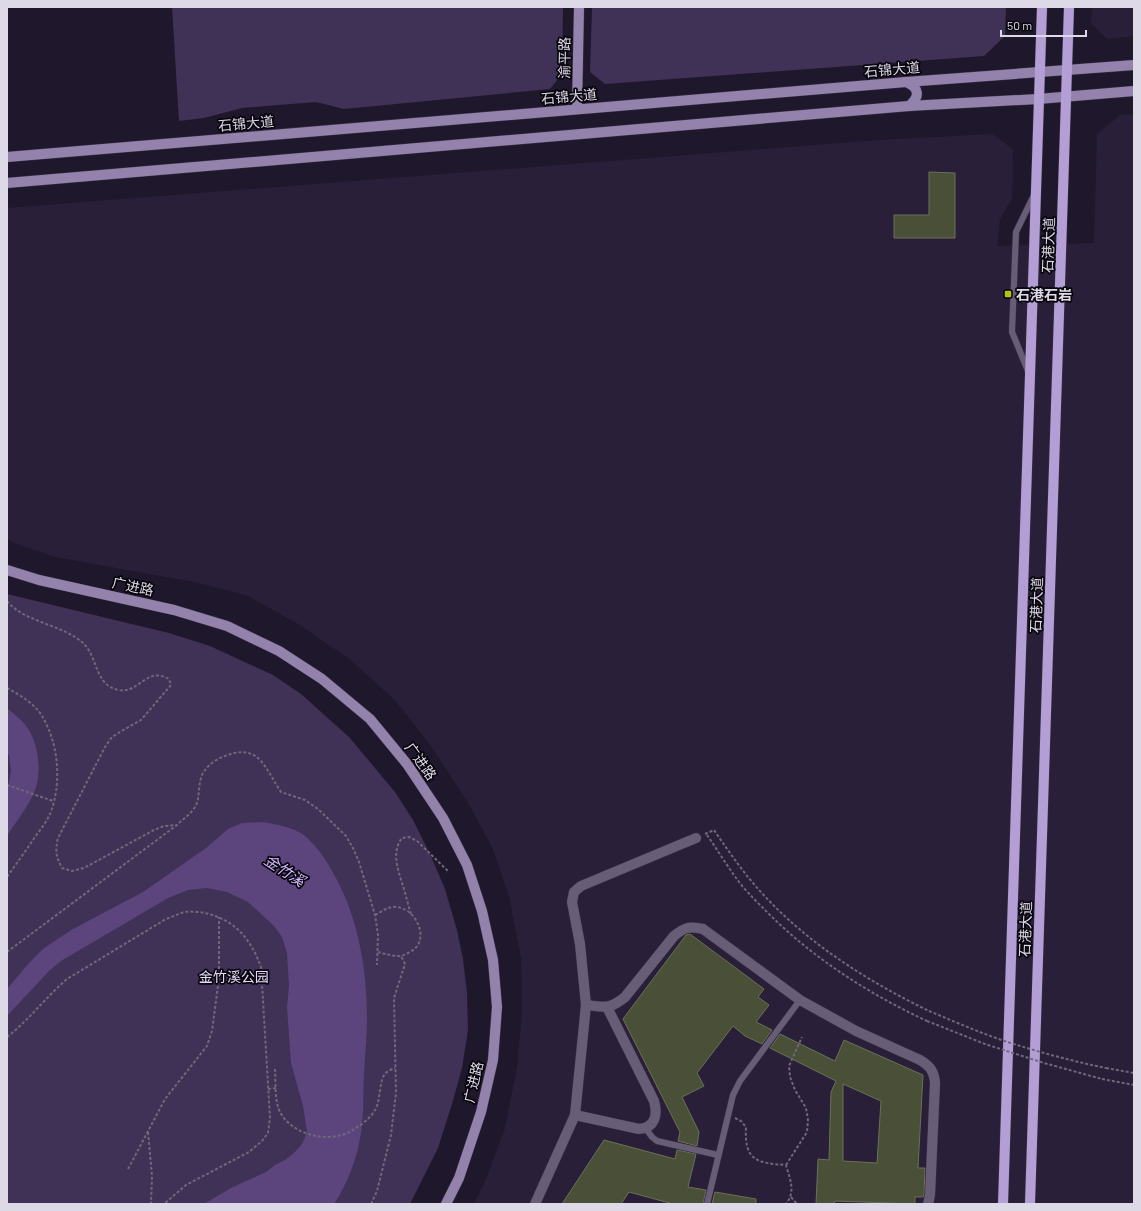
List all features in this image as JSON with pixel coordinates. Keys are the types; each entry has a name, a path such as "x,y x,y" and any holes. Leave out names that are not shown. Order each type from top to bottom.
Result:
{"main road":[{"name":"渝平路","path":"577,109 579,7"},
{"name":"石港大道","path":"1003,1204 1042,7"},
{"name":"石港大道","path":"1030,1204 1069,7"},
{"name":"石锦大道","path":"7,157 906,82 1134,65"},
{"path":"906,82 913,85 917,93 914,102 909,106"},
{"path":"7,183 909,106 1038,99 1134,91"},
{"name":"广进路","path":"7,570 39,580 174,610 227,626 279,651 322,679 370,719 407,764 443,818 467,865 482,912 493,966 496,1008 493,1060 481,1112 459,1178 446,1204"}],"street":[{"path":"535,1204 575,1116 586,1005 580,944 572,902 574,892 581,886 696,838"},
{"path":"586,1005 607,1007 616,1004 625,997 674,936 691,926 703,929 800,1000 856,1031 928,1065 934,1073 936,1083 930,1195 928,1204"},
{"path":"575,1116 639,1129 646,1129 651,1125 655,1116 656,1108 654,1101 607,1007"}],"lane":[{"path":"1030,374 1012,332 1016,232 1036,190"},
{"path":"707,1204 733,1095 740,1081 800,1000"},
{"path":"646,1129 657,1141 718,1154"}],"path":[{"path":"7,601 18,611 73,636 83,643 90,652 100,677 108,686 119,690 130,690 153,675 163,675 169,679 171,686 141,720 112,737 105,747 58,838 56,848 57,859 62,868 72,871 84,868 154,830 164,826 177,825"},
{"path":"7,688 31,703 42,715 50,732 55,748 57,766 57,785 50,814 7,877"},
{"path":"7,952 177,825 193,810 198,801 202,775 208,766 226,755 238,752 247,752 258,757 266,766 281,792 305,800 318,809 346,836 359,862 375,915 378,935 377,965"},
{"path":"7,785 54,801"},
{"path":"1134,1073 1073,1061 1017,1045 971,1029 899,996 836,958 810,938 787,918 752,882 714,830 706,834 744,888 783,928 834,968 866,989 897,1007 927,1021 985,1044 1044,1063 1102,1079 1134,1085"},
{"path":"378,952 393,956 401,956 411,952 417,947 420,940 421,930 411,914 397,867 397,844 402,838 409,837 417,841 450,872"},
{"path":"375,915 386,909 394,907 403,909 411,914"},
{"path":"7,1037 18,1028 67,978 166,919 184,912 200,912 220,918 235,926 247,939 260,967 270,1118 268,1133 262,1141 249,1152 186,1185 164,1204"},
{"path":"128,1169 165,1099 207,1046 212,1031 219,978 220,918"},
{"path":"372,1204 377,1191 391,1135 396,1093 394,998 405,964 401,956"},
{"path":"786,1204 791,1197 792,1186 786,1165 807,1132 808,1120 806,1108 795,1090 790,1077 789,1066 802,1037"},
{"path":"275,1069 277,1100 281,1112 288,1123 300,1131 315,1136 334,1138 349,1132 368,1119 376,1107 384,1074 395,1068"},
{"path":"268,1089 276,1088"},
{"path":"728,1115 741,1121 746,1128 748,1149 755,1159 769,1164 786,1165"},
{"path":"148,1131 152,1176 151,1204"},
{"path":"791,1197 797,1204"}],"shaded area":[{"path":"1092,7 1134,7 1134,36 1107,39 1091,23"},
{"path":"1134,114 1134,1204 474,1204 486,1179 505,1128 517,1067 522,1013 521,958 509,896 492,847 467,801 431,746 394,699 348,658 298,624 248,596 199,583 55,557 14,543 7,539 7,208 879,140 992,134 1013,149 1012,199 1000,219 997,246 1094,243 1097,134 1120,115"}],"green space":[{"path":"172,7 563,7 562,74 550,89 344,109 316,102 242,108 204,118 179,121"},
{"path":"592,7 1006,7 1005,36 984,56 605,84 590,72"},
{"name":"金竹溪公园","path":"7,594 169,633 210,646 273,675 301,694 349,737 395,792 413,820 445,889 457,930 463,959 467,993 468,1030 462,1068 438,1148 410,1204 7,1204"}],"water":[{"path":"7,708 23,722 30,732 38,756 38,773 35,790 32,797 7,836 7,793 11,771 9,755 7,752"},
{"name":"金竹溪","path":"262,822 284,826 301,833 323,856 345,896 360,947 367,1000 362,1126 357,1152 351,1170 344,1188 334,1204 204,1204 231,1188 266,1172 285,1160 302,1144 307,1132 303,1106 291,1063 287,1007 289,985 287,953 282,937 274,926 248,902 227,892 207,888 188,890 168,898 61,961 49,971 7,1016 7,989 43,949 73,929 143,892 206,848 228,829 242,823"}],"building":[{"path":"929,172 955,173 955,238 894,238 894,215 929,215"},
{"path":"690,934 764,989 758,997 769,1005 756,1022 772,1030 762,1044 745,1036 733,1026 697,1073 704,1086 682,1097 699,1132 697,1146 678,1141 680,1132 623,1019 686,935"},
{"path":"780,1034 835,1061 844,1040 923,1075 918,1168 925,1168 923,1197 915,1197 915,1204 835,1201 834,1204 816,1204 818,1159 829,1160 831,1092 836,1081 770,1048","holes":["843,1084 881,1101 877,1163 843,1161"]},
{"path":"604,1140 675,1159 677,1150 696,1154 688,1187 706,1190 703,1204 673,1204 629,1192 621,1204 562,1204"},
{"path":"715,1192 756,1199 756,1204 712,1204"}],"place":[{"name":"石港石岩","path":"1008,294"}]}
